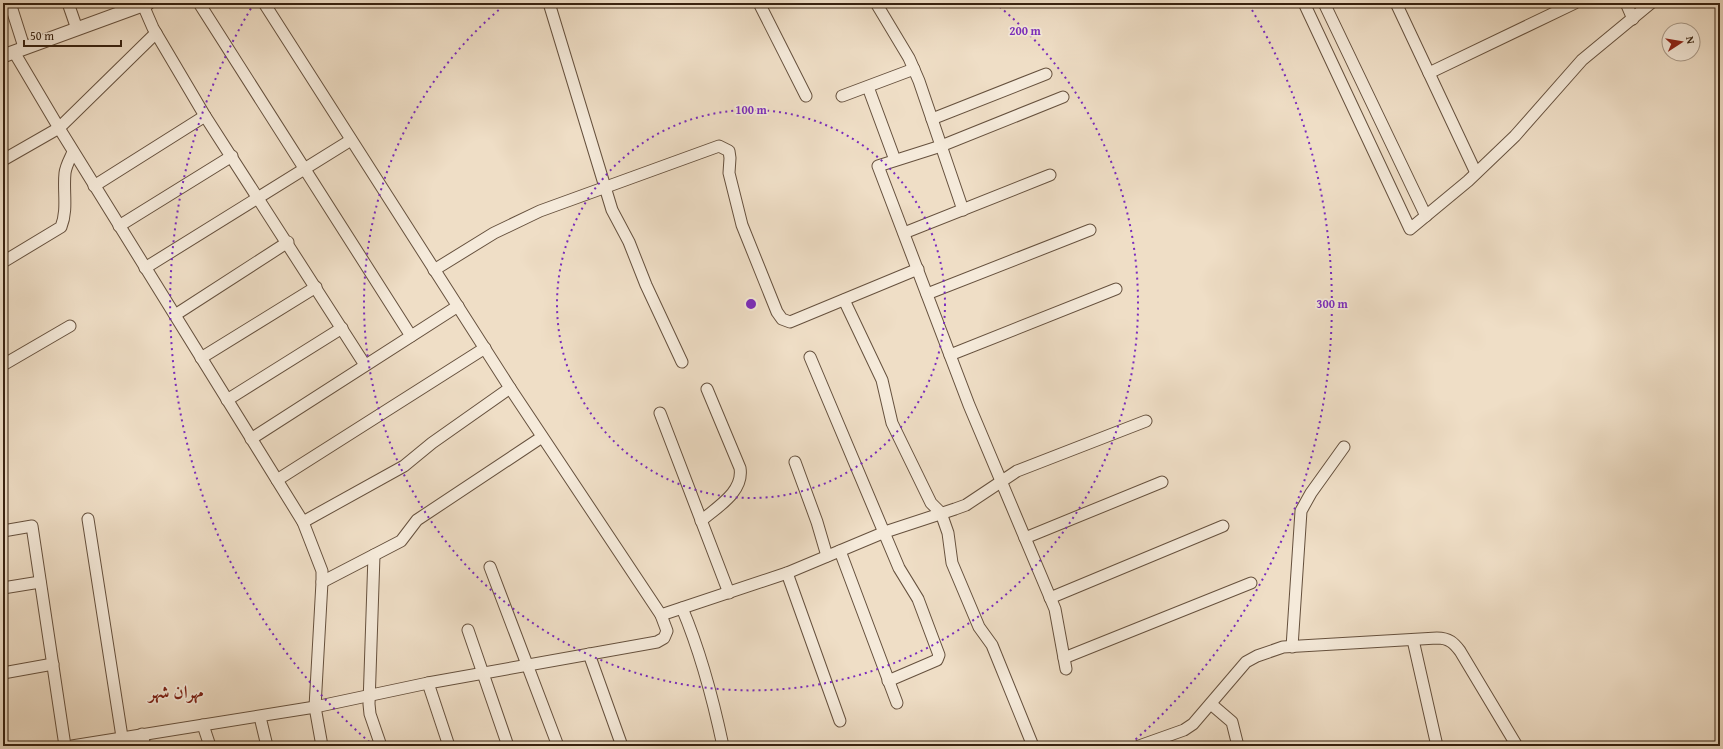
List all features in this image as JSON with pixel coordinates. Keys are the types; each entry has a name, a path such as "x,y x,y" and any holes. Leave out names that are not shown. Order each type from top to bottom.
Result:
{"street":[{"path":"10,3 14,52 73,152 303,522 322,571 315,707 322,746"},
{"path":"68,3 77,29"},
{"path":"199,3 411,336"},
{"path":"72,746 100,744 122,737 260,717 428,683 657,642 664,638 667,631 661,615 510,388 264,3"},
{"path":"549,3 612,210 629,242 646,285 682,362"},
{"path":"759,3 806,96"},
{"path":"876,3 914,69 963,210"},
{"path":"1304,3 1410,229 1476,173 1515,136 1582,60 1634,19 1651,3"},
{"path":"1429,73 1575,3"},
{"path":"1626,3 1634,19"},
{"path":"14,52 77,29 124,7 145,4 156,33 205,116 288,242 365,365"},
{"path":"1328,4 1334,22 1426,216"},
{"path":"1400,4 1429,73 1476,173"},
{"path":"1318,32 1334,22"},
{"path":"3,160 59,128 156,33"},
{"path":"842,96 914,69"},
{"path":"932,119 1046,74"},
{"path":"868,86 895,160"},
{"path":"1063,97 941,146 878,166 950,355 1055,609 1065,664 1251,583"},
{"path":"94,186 205,116"},
{"path":"146,268 351,140"},
{"path":"434,270 515,222 540,211 719,146 729,150 729,173 742,225 777,312 782,320 790,322 918,269"},
{"path":"3,262 61,227 65,218 65,173 67,164 73,152"},
{"path":"119,226 232,156"},
{"path":"904,233 1050,175"},
{"path":"927,294 1090,230"},
{"path":"175,315 288,242"},
{"path":"202,358 316,287"},
{"path":"950,355 1116,289"},
{"path":"844,300 882,380 892,423 931,503 941,513 948,533 952,563 979,627 992,645 1033,746"},
{"path":"251,438 458,306"},
{"path":"3,365 70,326"},
{"path":"227,400 342,328"},
{"path":"277,480 485,348"},
{"path":"810,357 899,568 918,600 939,655 937,660 930,664 888,681"},
{"path":"303,522 404,466 432,443 510,388"},
{"path":"701,521 734,492 739,484 741,475 740,468 707,389"},
{"path":"660,414 729,593"},
{"path":"661,615 787,573 885,532 966,505 1017,471 1146,421"},
{"path":"322,582 401,541 417,520 542,437"},
{"path":"1292,646 1301,510 1311,493 1344,447"},
{"path":"795,462 817,522 827,556"},
{"path":"1025,538 1162,482"},
{"path":"88,519 122,737"},
{"path":"3,531 32,526 65,746"},
{"path":"1050,598 1223,526"},
{"path":"840,551 897,703"},
{"path":"374,555 370,714 382,746"},
{"path":"490,566 529,665 558,746"},
{"path":"787,573 840,721"},
{"path":"3,588 40,582"},
{"path":"682,608 694,638 706,676 723,746"},
{"path":"468,630 508,746"},
{"path":"1139,746 1184,730 1193,724 1246,662 1268,651 1292,646 1445,638 1453,642 1517,746"},
{"path":"1413,640 1437,746"},
{"path":"589,654 622,746"},
{"path":"3,672 53,664"},
{"path":"428,683 449,746"},
{"path":"1211,704 1232,722 1238,746"},
{"path":"260,717 267,746"},
{"path":"203,725 210,746"},
{"path":"142,734 146,746"}],"district":[{"name":"مہران شہر","path":"176,692"}]}
